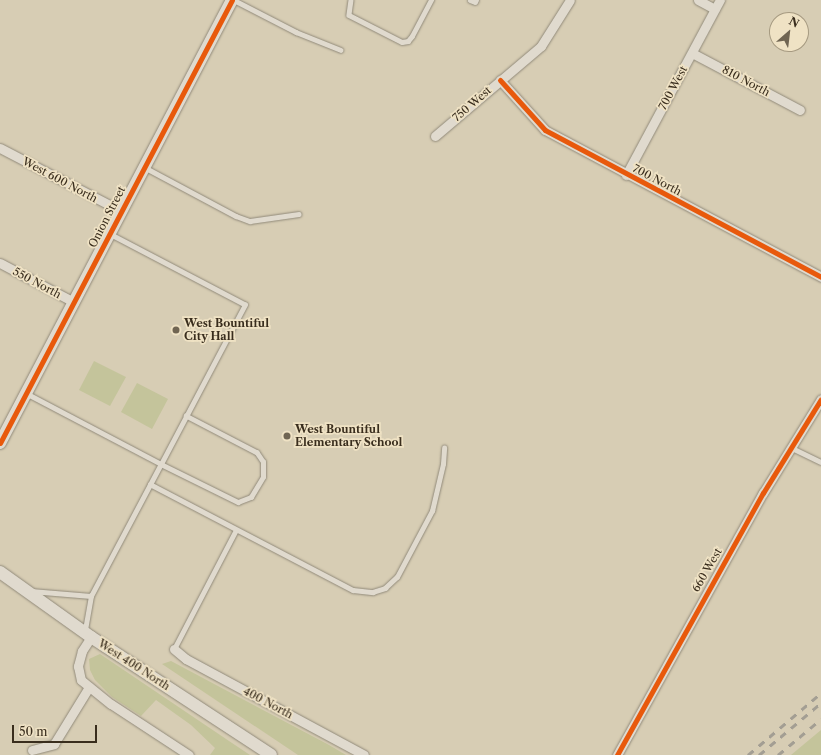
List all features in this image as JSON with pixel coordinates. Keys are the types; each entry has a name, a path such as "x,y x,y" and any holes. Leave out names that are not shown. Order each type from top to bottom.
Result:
{"street":[{"name":"Onion Street","path":"0,443 233,0"},
{"name":"750 West","path":"435,136 541,46 570,0"},
{"path":"698,0 715,9"},
{"name":"700 West","path":"626,175 720,0"},
{"name":"810 North","path":"692,52 800,110"},
{"name":"700 North","path":"500,80 545,130 626,175 821,277"},
{"name":"West 600 North","path":"0,148 121,211"},
{"name":"550 North","path":"0,263 74,302"},
{"name":"660 West","path":"617,755 790,447 821,399"},
{"name":"West 400 North","path":"0,572 88,635 271,755"},
{"path":"88,635 78,666 81,680 111,704 189,755"},
{"name":"400 North","path":"174,649 186,659 364,755"},
{"path":"32,750 54,744 90,687"}],"lane":[{"path":"233,0 296,32 340,50"},
{"path":"351,0 349,15 402,42 408,41 412,36 431,0"},
{"path":"470,0 475,2 476,0"},
{"path":"145,167 236,216 250,221 299,214"},
{"path":"88,635 86,612 91,596 245,305 109,234"},
{"path":"26,393 233,501 247,500 258,487 264,468 260,456 186,416"},
{"path":"790,447 821,462"},
{"path":"150,484 353,590 367,592 379,590 397,577 432,511 443,464 444,448"},
{"path":"174,649 236,530"},
{"path":"28,591 66,592 91,596"}],"green space":[{"path":"94,361 126,377 110,406 79,390"},
{"path":"137,383 168,399 152,429 121,412"},
{"path":"100,654 250,755 210,755 215,748 191,725 156,700 141,716 112,697 95,680 90,670 89,659"},
{"path":"171,661 346,755 298,755 162,664"},
{"path":"821,730 821,755 791,755"}],"railway":[{"path":"748,755 821,693"},
{"path":"759,755 821,703"},
{"path":"778,755 821,719"}],"cycle path":[{"path":"0,443 232,0"},
{"path":"500,80 545,130 821,277"},
{"path":"617,755 763,493 821,399"}],"place":[{"name":"West Bountiful City Hall","path":"176,330"},
{"name":"West Bountiful Elementary School","path":"287,436"}]}
